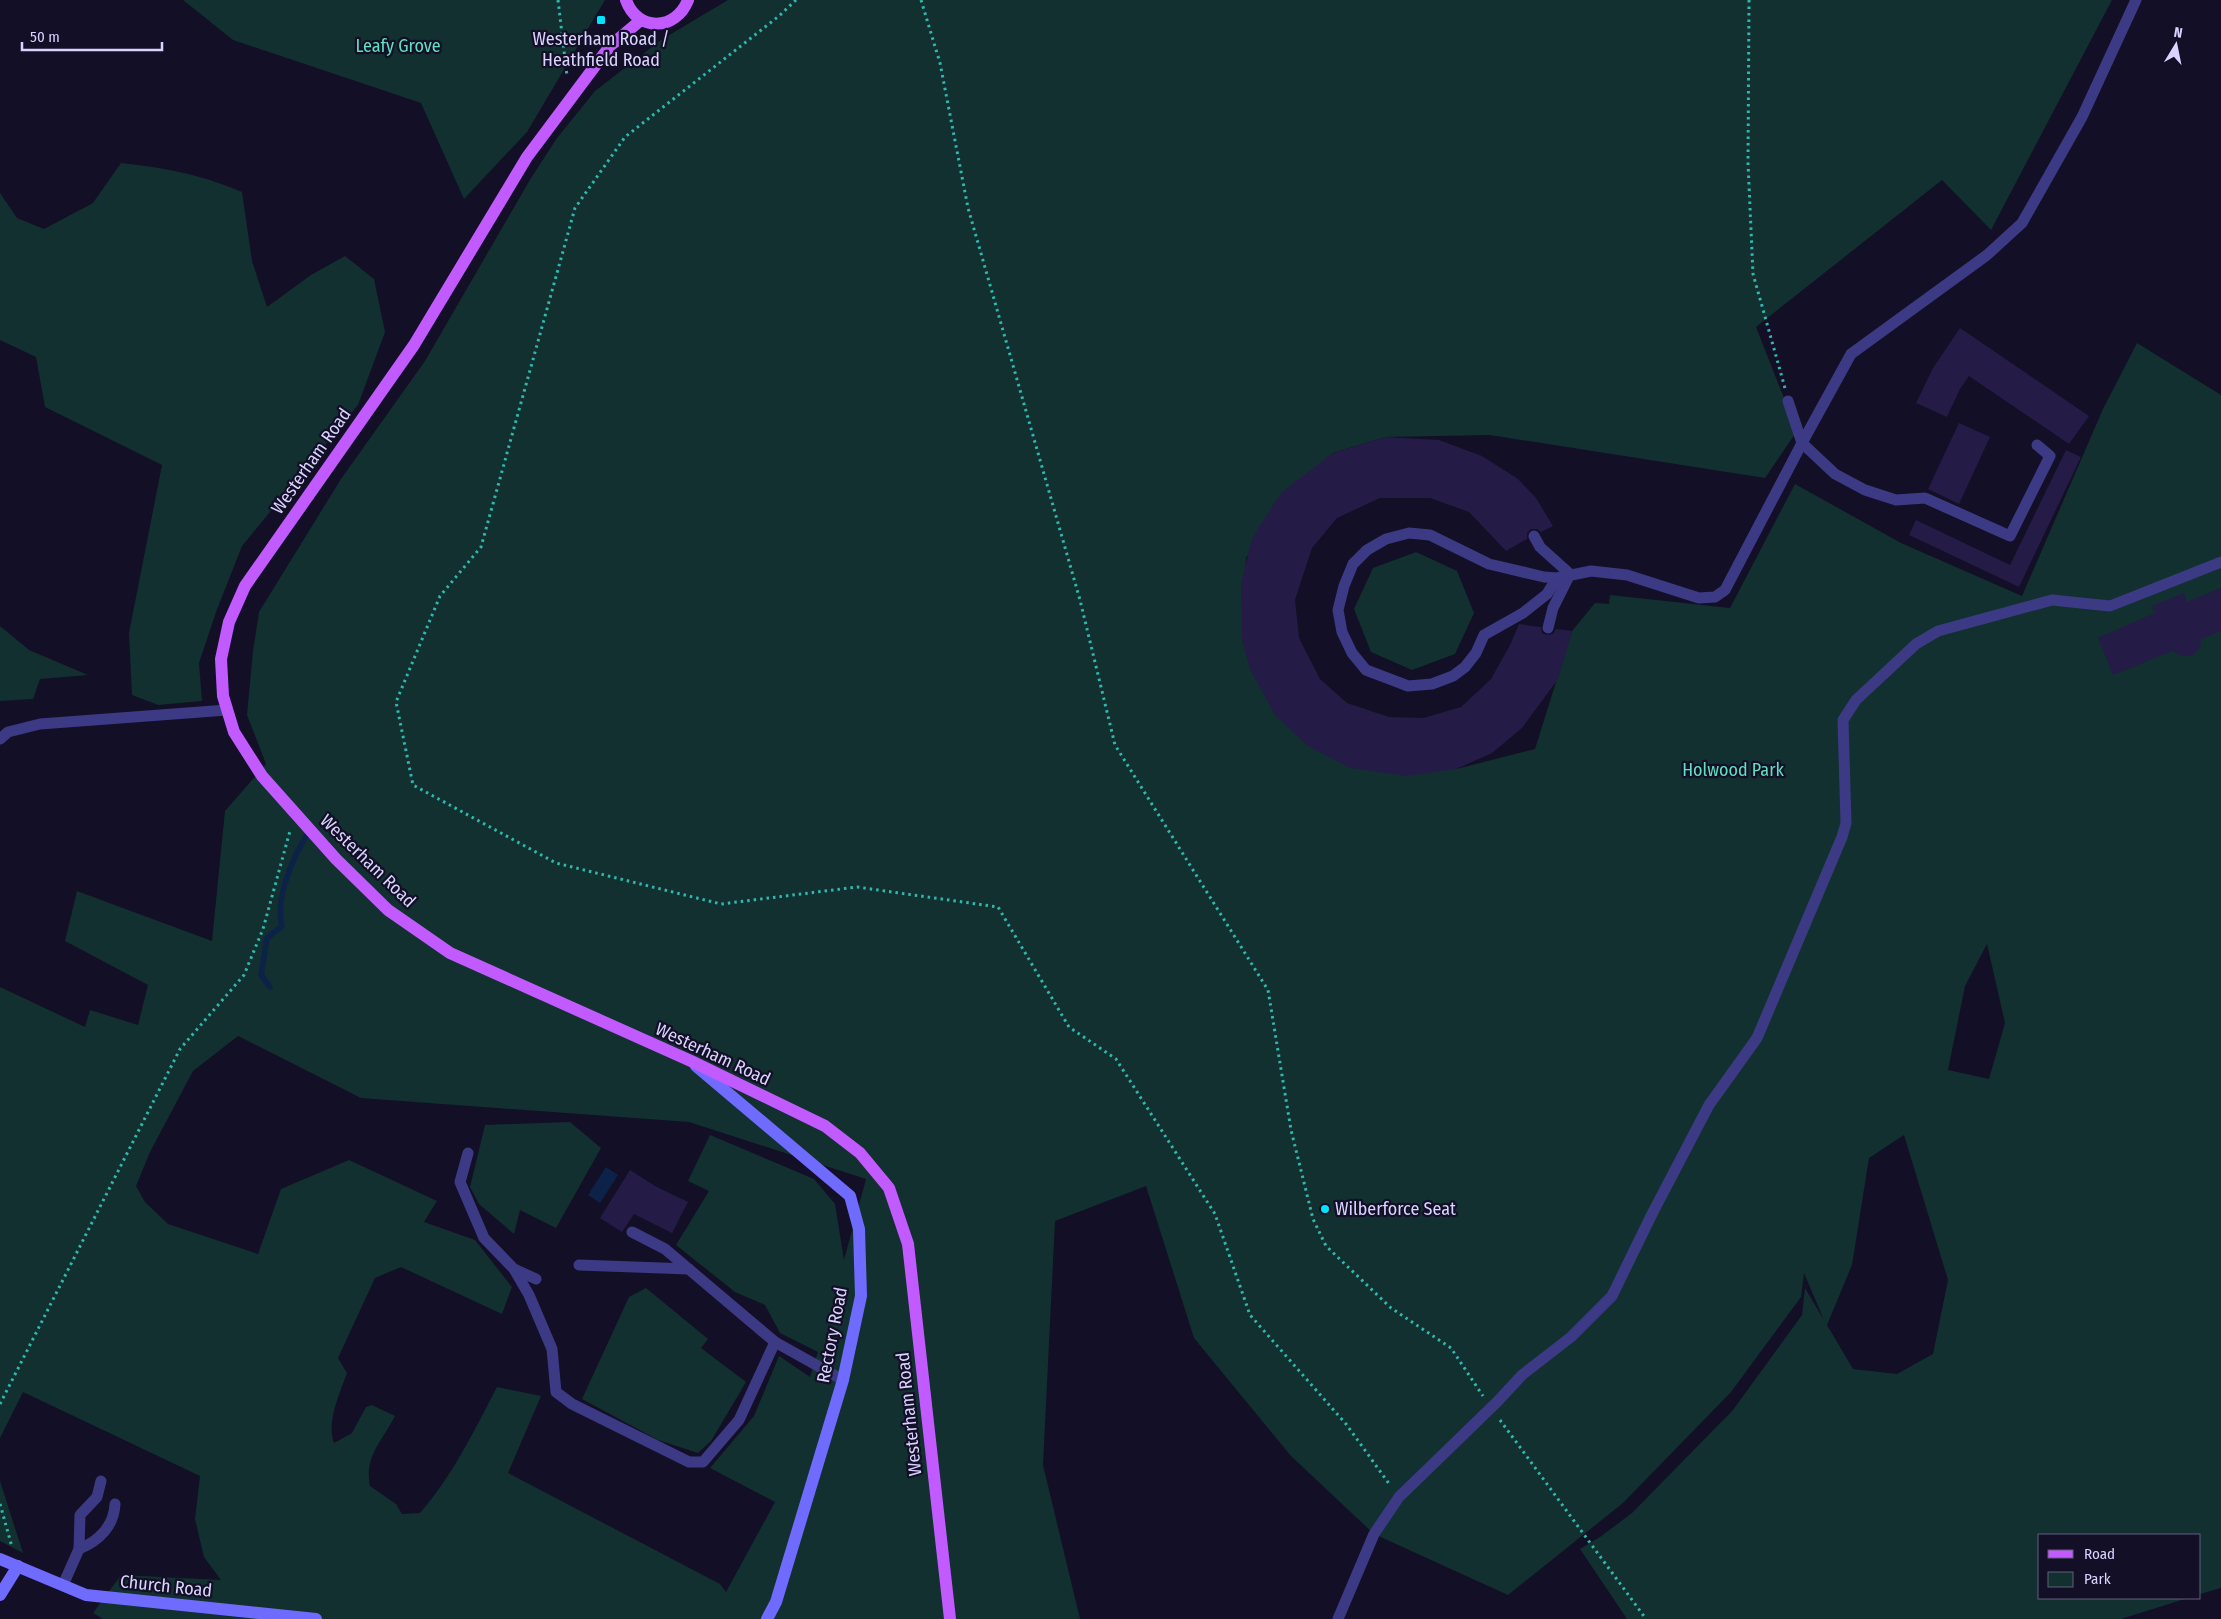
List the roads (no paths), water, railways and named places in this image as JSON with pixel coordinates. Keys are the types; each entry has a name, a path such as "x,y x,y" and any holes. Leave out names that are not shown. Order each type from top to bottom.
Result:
{"main road":[{"path":"626,0 629,8 641,20 652,24 663,24 675,18 684,10 688,0"},
{"name":"Westerham Road","path":"641,20 610,46 527,157 414,345 245,586 229,622 222,659 223,696 234,732 262,776 336,859 388,910 450,953 691,1061 825,1126 860,1153 889,1188 908,1244 950,1619"}],"street":[{"name":"Rectory Road","path":"691,1061 850,1196 859,1229 861,1296 842,1380 776,1602 767,1619"},
{"name":"Church Road","path":"0,1559 86,1595 316,1619"},
{"path":"0,1595 18,1566"}],"lane":[{"path":"1557,578 1547,594 1529,608 1484,635 1476,653 1465,667 1453,676 1432,684 1408,686 1366,670 1352,652 1342,632 1338,610 1344,586 1353,564 1367,550 1386,539 1408,533 1430,535 1470,556 1514,571 1557,578 1591,571 1626,575 1699,598 1715,597 1725,590 1851,354 1987,255 2022,223 2082,117 2136,0"},
{"path":"1788,401 1802,443 1835,474 1865,490 1896,500 1925,498 2010,536 2050,456 2037,445"},
{"path":"1534,536 1540,547 1570,574"},
{"path":"1338,1619 1374,1534 1399,1497 1522,1375 1570,1337 1612,1296 1709,1105 1757,1038 1842,837 1846,823 1843,720 1856,700 1916,644 1938,632 2052,600 2110,606 2221,562"},
{"path":"1548,628 1553,608 1570,574"},
{"path":"0,739 8,732 40,724 227,710"},
{"path":"468,1153 460,1182 484,1238 514,1269 529,1295 552,1349 556,1392 572,1404 690,1462 703,1462 738,1420 775,1342"},
{"path":"632,1232 665,1249 775,1342 842,1380"},
{"path":"579,1265 689,1269"},
{"path":"514,1269 536,1279"},
{"path":"63,1585 79,1550 80,1515 97,1496 101,1481"},
{"path":"79,1550 91,1544 106,1530 114,1518 115,1504"}],"water":[{"path":"606,1167 618,1175 600,1203 588,1195"}],"waterway":[{"path":"270,987 261,975 267,938 282,926 280,915 283,891 291,866 308,833"}],"place":[{"name":"Westerham Road / Heathfield Road","path":"601,20"},
{"name":"Wilberforce Seat","path":"1325,1209"}],"park label":[{"name":"Leafy Grove","path":"398,46"},
{"name":"Holwood Park","path":"1733,770"}]}
